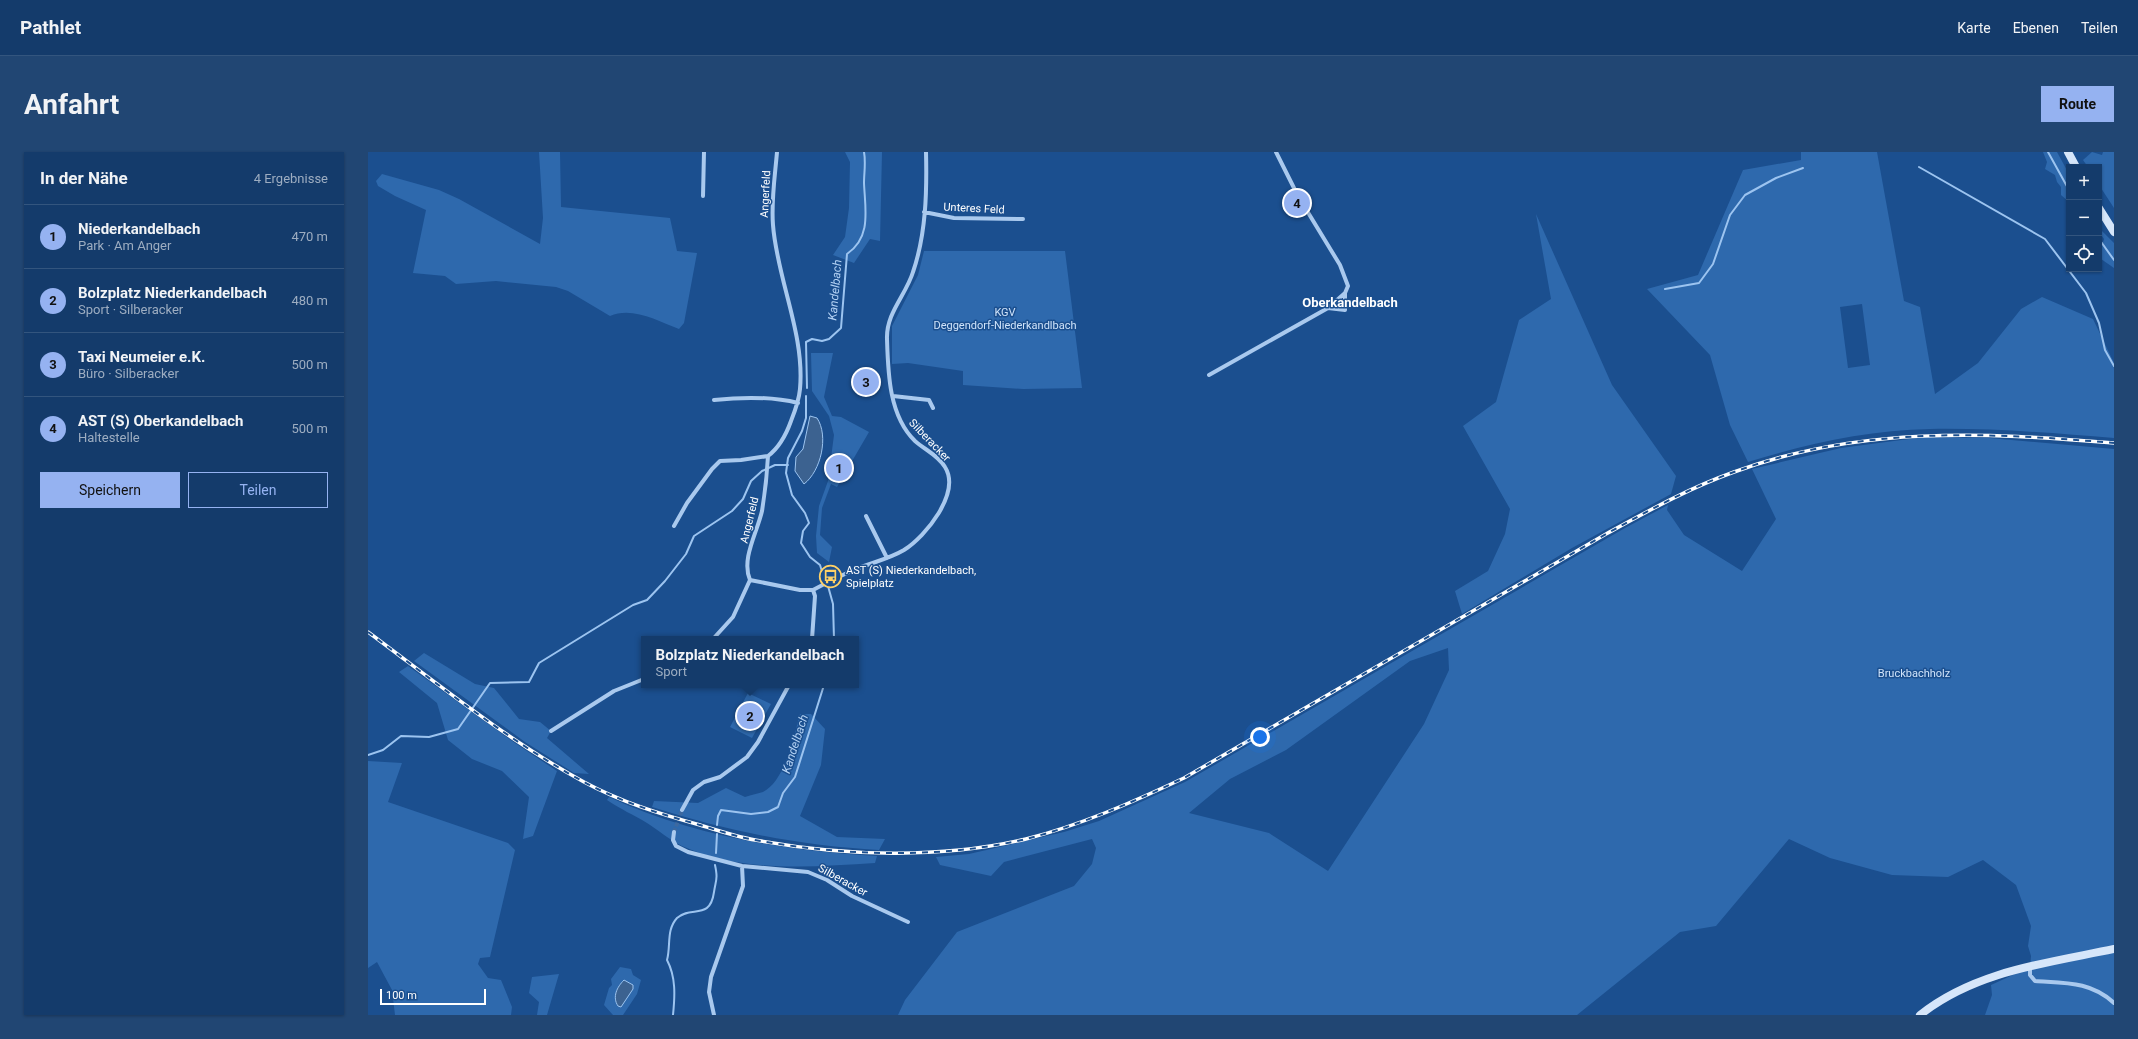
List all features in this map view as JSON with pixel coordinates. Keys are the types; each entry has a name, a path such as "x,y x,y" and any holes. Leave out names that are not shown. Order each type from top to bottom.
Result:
{"street":[{"path":"704,152 704,196"},
{"name":"Angerfeld","path":"750,580 747,572 747,563 761,514 766,485 768,456 776,450 788,430 798,403 800,368 797,343 773,224 777,152"},
{"name":"Silberacker","path":"750,580 800,590 813,590 854,570 904,550 923,533 946,501 950,490 949,478 945,467 906,430 899,419 893,396 886,337 889,323 913,273 924,225 926,152"},
{"path":"1276,152 1298,196 1340,265 1348,286 1345,293 1345,310 1328,308"},
{"path":"2068,152 2074,164"},
{"name":"Unteres Feld","path":"924,212 954,218 1023,219"},
{"path":"2102,213 2114,232"},
{"path":"1208,375 1328,308 1345,293"},
{"path":"893,396 929,400 933,408"},
{"path":"714,400 727,397 778,398 798,403"},
{"path":"674,526 687,503 712,469 720,461 768,456"},
{"path":"866,516 887,558"},
{"path":"716,636 733,617 750,580"},
{"path":"812,636 815,596 813,590"},
{"path":"551,731 614,691 641,680"},
{"path":"682,810 693,790 704,782 720,777 747,757 758,742 787,688"},
{"name":"Silberacker","path":"674,832 673,840 676,846 688,852 742,866 808,872 827,880 852,896 908,922"},
{"path":"714,1015 709,992 711,977 744,886 742,866"},
{"path":"1920,1015 1939,1000 1989,977 2030,966 2114,949"},
{"path":"2030,966 2030,975 2035,981 2080,984 2107,997 2114,1003"}],"green space":[{"path":"539,152 560,152 561,207 670,218 677,251 697,253 684,323 679,329 654,319 636,314 618,313 610,316 568,291 556,287 496,281 456,284 445,276 413,273 426,210 395,196 378,186 376,181 382,174 439,190 459,199 540,244 543,218"},
{"path":"845,152 882,152 880,241 870,239 854,263 833,255 845,237 849,208 850,162"},
{"path":"1801,152 1877,152 1904,301 1920,307 1935,394 1978,363 2021,309 2042,297 2093,319 2114,363 2114,438 1999,430 1907,430 1838,439 1792,449 1748,462 1730,425 1710,355 1647,289 1698,275 1743,170 1801,160","holes":["1862,304 1870,365 1848,368 1840,307"]},
{"path":"2043,152 2057,152 2066,168 2066,199 2061,195 2061,187 2057,182 2055,175 2045,169 2047,162"},
{"path":"2092,152 2102,155 2103,152 2114,152 2114,208 2102,190 2102,164 2086,164 2083,160"},
{"path":"1536,214 1612,385 1676,476 1671,494 1572,548 1462,614 1455,591 1488,571 1505,534 1510,509 1463,426 1496,402 1519,320 1551,299"},
{"path":"2102,231 2114,243 2114,268 2102,260 2102,245 2104,239 2102,236"},
{"name":"KGV Deggendorf-Niederkandlbach","path":"924,251 1065,251 1082,388 1023,389 963,385 963,371 908,363 892,364 892,326 918,275"},
{"path":"811,353 833,353 824,397 832,416 841,417 869,432 837,487 831,484 822,508 820,535 832,547 829,562 817,553 816,536 819,506 828,481 834,435 829,416 812,391"},
{"name":"Bruckbachholz","path":"1924,437 1989,438 2114,449 2114,1015 1985,1015 1992,995 1991,985 2030,967 2031,956 2028,946 2031,926 2016,885 1983,860 1948,877 1892,875 1830,858 1789,839 1716,926 1680,932 1577,1015 898,1015 905,1000 957,932 1074,886 1092,864 1096,848 1092,839 1004,862 991,876 940,865 936,857 969,854 1064,832 1099,821 1185,782 1625,528 1668,505 1667,510 1684,535 1742,571 1776,519 1752,469 1841,448","holes":["1448,648 1449,670 1424,724 1328,871 1269,833 1189,813 1230,779 1286,750 1410,661"]},
{"path":"424,653 475,684 494,688 519,719 540,722 551,731 547,738 589,774 574,773 525,742 414,661"},
{"path":"408,666 515,743 557,771 533,836 523,839 529,797 502,771 472,759 448,740 437,703 399,672"},
{"path":"748,693 771,704 752,738 730,727"},
{"path":"800,714 811,714 825,729 821,765 800,816 837,837 885,839 879,850 821,845 764,836 680,816 652,807 654,801 698,803 726,788 745,797 763,792 771,786 783,768 788,757"},
{"path":"368,761 402,763 388,802 508,843 515,850 490,957 480,958 478,964 488,978 501,980 512,1007 511,1015 395,1015 392,990 377,962 368,968"},
{"path":"609,797 641,811 674,822 740,839 809,850 877,856 875,863 826,866 777,866 728,861 705,855 682,846 647,823 607,800"},
{"path":"620,967 631,969 633,975 641,980 637,994 623,1015 613,1015 604,1005 609,988 612,985 611,979"},
{"path":"559,974 547,1015 537,1015 539,1002 529,993 532,977"}],"shaded area":[{"path":"810,416 817,418 821,425 823,443 819,462 815,471 804,484 795,471 796,457 803,449"},
{"path":"624,980 633,985 633,989 621,1007 616,1003 615,996 617,989"}],"waterway":[{"name":"Kandelbach","path":"807,388 806,342 812,339 822,341 829,339 841,328 847,254 855,247 864,231 866,212 864,152"},
{"path":"2048,152 2066,185"},
{"path":"1919,167 2045,239 2086,293 2099,323 2105,350 2114,366"},
{"path":"1665,289 1699,283 1713,264 1730,215 1745,195 1776,178 1803,168"},
{"path":"2102,243 2114,260"},
{"name":"Kandelbach","path":"806,396 806,418 802,431 788,458 786,473 792,495 805,513 809,523 803,531 801,543 810,557 820,565 824,578"},
{"path":"368,755 383,750 401,736 429,737 458,729 490,683 529,682 539,663 633,605 647,600 665,581 686,554 694,536 732,511 743,499 751,481 762,471 775,465 788,465"},
{"name":"Kandelbach","path":"828,586 833,604 834,636"},
{"name":"Kandelbach","path":"717,825 718,816 721,810 751,814 768,812 778,807 783,793 795,777 823,688"},
{"path":"716,853 717,834"},
{"name":"Kandelbach","path":"673,1015 673,980 667,960 671,928 677,918 682,914 704,910 712,901 716,881 715,865"}],"tunnel":[{"path":"674,832 682,810"}],"railway":[{"path":"368,632 473,711 555,766 612,796 641,807 753,840 793,846 826,850 894,853 961,850 1026,839 1067,827 1126,804 1184,778 1606,534 1653,508 1717,478 1781,457 1828,447 1875,440 1922,436 1970,435 2017,436 2114,443"}],"place":[{"name":"AST (S) Oberkandelbach","path":"1297,203"},
{"name":"Taxi Neumeier e.K.","path":"866,382"},
{"name":"Niederkandelbach","path":"839,468"},
{"name":"AST (S) Niederkandelbach, Spielplatz","path":"830,576"},
{"name":"Bolzplatz Niederkandelbach","path":"750,716"}],"district":[{"name":"Oberkandelbach","path":"1350,302"}]}
